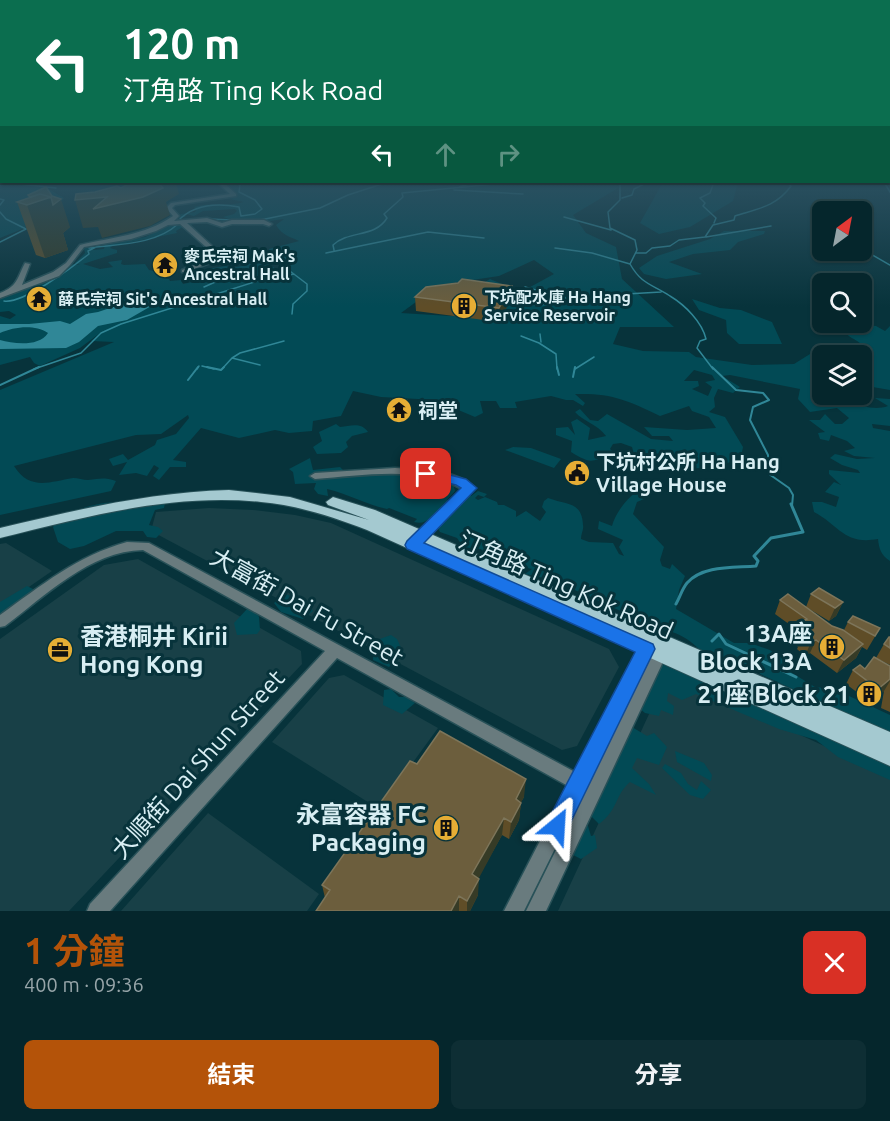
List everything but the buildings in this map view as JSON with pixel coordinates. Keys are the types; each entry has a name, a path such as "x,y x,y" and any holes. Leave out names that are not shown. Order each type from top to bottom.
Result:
{"main road":[{"name":"汀角路 Ting Kok Road","path":"0,525 148,494 194,489 243,488 319,498 370,514 417,541"},
{"name":"汀角路 Ting Kok Road","path":"0,533 151,500 185,496 241,496 289,502 340,513 417,541 655,646 890,756"},
{"name":"汀角路 Ting Kok Road","path":"655,646 890,742"}],"street":[{"path":"0,296 56,274 68,264 82,246 143,235 166,223 187,222"},
{"path":"212,222 222,225 232,222 269,224"},
{"path":"183,223 210,247 203,249 216,259 184,271"},
{"path":"191,231 211,238"},
{"path":"9,293 21,284 27,264"},
{"path":"315,476 403,472 426,474 461,482 469,488 417,541"},
{"name":"大富街 Dai Fu Street","path":"0,622 94,557 108,550 135,544 153,550 586,787"},
{"path":"514,911 586,787 655,646"},
{"name":"大順街 Dai Shun Street","path":"97,911 335,650"},
{"path":"536,911 586,787"}],"shaded area":[{"path":"0,222 36,222 26,227 0,238"},
{"path":"194,222 206,222 184,226 176,231 177,233 112,246 110,248 117,250 117,253 83,264 100,269 113,267 108,262 122,260 121,264 124,265 145,264 149,270 158,272 158,277 170,281 181,280 183,284 205,279 200,276 194,279 190,275 200,271 203,274 207,272 206,269 226,266 233,268 256,262 269,264 280,272 291,267 287,263 273,263 259,258 271,256 269,249 299,241 276,225 281,222 578,222 586,233 616,247 622,279 674,327 620,327 613,344 643,351 689,352 696,357 752,365 794,364 812,354 812,405 860,405 880,408 888,406 875,398 890,399 890,426 872,424 873,428 890,431 890,561 881,552 878,539 850,537 814,512 812,502 822,502 836,507 839,497 825,492 834,482 841,485 829,474 829,470 860,473 830,458 835,454 857,459 875,458 854,456 844,451 855,448 847,441 831,435 829,441 820,439 818,433 825,432 809,420 820,420 825,414 835,424 842,424 849,418 837,408 810,412 798,399 800,389 730,375 722,376 740,387 733,393 718,389 714,398 715,407 709,412 725,417 743,447 741,457 715,467 688,468 661,463 634,454 632,447 621,443 613,444 610,449 621,459 610,455 587,460 571,452 572,441 556,435 556,428 568,427 575,435 571,422 577,419 590,428 588,440 606,436 575,412 580,409 590,420 598,421 607,414 651,439 673,441 669,436 652,436 644,427 687,430 716,428 709,417 692,411 689,406 660,416 619,399 575,394 585,403 583,406 573,400 551,396 515,402 517,408 500,408 496,401 480,401 483,413 475,417 456,409 455,401 381,397 353,391 341,416 313,421 312,431 289,433 275,430 239,438 201,428 173,460 186,462 186,467 170,467 159,480 153,476 159,468 154,465 147,476 136,473 119,475 127,462 113,466 109,459 123,454 128,460 155,445 157,440 176,434 189,418 188,415 161,434 136,435 14,466 20,474 33,482 48,483 73,478 116,481 111,491 0,515 0,390 114,342 91,341 104,330 80,348 40,366 30,357 0,365 0,316 10,319 16,315 9,311 0,312 0,299 51,279 73,264 80,265 75,263 85,253 84,248 95,245 93,250 104,249 105,244 145,237 173,224","holes":["534,260 554,274 521,292 490,279 479,286 476,311 450,316 401,313 439,285 499,276","694,370 712,375 715,380 705,382 712,387 708,396 692,389 699,386 698,381 684,381"]},
{"path":"235,222 265,222 236,222"},
{"path":"699,222 690,227 659,234 640,223"},
{"path":"724,231 765,231 764,234 738,242 730,250 693,254 669,262 702,274 666,279 644,274 639,268 657,256 710,239"},
{"path":"692,299 720,308 741,310 772,322 782,344 739,344 727,333 726,320 699,310"},
{"path":"131,301 152,302 153,305 127,320 98,326 79,342 66,348 0,349 0,340 12,343 33,342 39,341 48,333 37,328 24,327 0,333 0,324 60,321 70,324 86,314"},
{"path":"872,326 885,331 890,326 890,390 872,387 872,345 862,345 847,334 872,333"},
{"path":"336,424 340,427 359,426 368,432 352,436 346,442 348,447 341,453 317,454 313,447 322,441 319,432"},
{"path":"513,447 531,448 561,459 554,468 505,450"},
{"path":"310,458 313,470 340,467 353,472 353,476 416,475 418,468 427,463 440,471 435,477 453,483 455,491 447,500 451,502 465,495 471,496 478,491 487,494 484,497 478,495 475,498 478,500 485,497 497,502 498,505 504,505 516,511 516,517 526,511 540,521 546,512 542,507 544,501 548,498 567,503 576,508 582,517 581,539 589,542 613,543 619,554 624,556 619,547 623,540 598,529 599,521 612,526 625,503 640,489 646,487 651,496 637,502 633,514 664,547 660,560 662,566 670,569 672,564 685,576 679,590 676,609 734,643 750,643 770,650 786,660 784,668 815,687 834,689 890,715 890,733 760,674 758,667 750,661 742,667 715,655 705,657 695,645 672,632 657,630 650,632 627,614 553,580 525,574 532,569 497,561 481,549 464,548 457,538 440,532 431,517 423,522 414,522 417,519 335,491 327,489 328,496 318,494 314,489 316,483 295,484 293,472 289,469"},
{"path":"161,495 165,503 164,508 155,510 149,525 163,531 156,538 147,537 143,531 116,531 84,546 70,549 58,542 53,527 61,515 98,504 117,504"},
{"path":"209,508 295,515 331,523 609,649 619,667 577,746 562,750 151,531 156,512"},
{"path":"6,543 52,571 0,607 0,544"},
{"path":"138,559 301,651 302,664 69,911 0,911 0,639 104,565"},
{"path":"27,586 33,589 30,595 0,620 0,602"},
{"path":"284,593 309,605 313,611 303,619 281,612 274,603"},
{"path":"247,609 255,610 259,617 260,630 257,634 237,635 234,623"},
{"path":"391,635 397,639 403,652 389,667 373,660 374,641"},
{"path":"656,651 890,753 890,780 838,757 816,740 779,729 696,694 682,700 668,693 667,701 674,706 673,715 661,710 659,716 645,713 633,703"},
{"path":"344,675 438,728 379,809 272,742 329,678"},
{"path":"684,682 890,776 890,911 558,911 662,686"},
{"path":"391,689 399,697 407,697 415,703 402,714 383,705 384,690"},
{"path":"617,715 629,715 632,727 647,736 654,733 667,747 659,765 637,758 632,768 649,784 656,795 630,782 621,792 610,813 599,824 586,811 611,744 608,737"},
{"path":"675,751 704,763 712,775 711,781 677,762"},
{"path":"665,764 681,773 688,784 697,790 701,781 711,790 703,799 690,795 662,768"},
{"path":"208,813 319,894 307,911 121,911"},
{"path":"579,822 588,826 591,836 595,835 597,848 581,859 569,853"}],"waterway":[{"path":"0,242 26,229 11,222"},
{"path":"334,250 333,245 339,240 376,229 384,222"},
{"path":"580,222 611,230"},
{"path":"609,222 610,228 635,240 637,250 630,264"},
{"path":"636,253 646,253 652,248 670,246 679,240 705,237 713,225 728,222"},
{"path":"95,247 147,240 169,231 178,224"},
{"path":"706,237 771,226"},
{"path":"326,253 428,232 484,238"},
{"path":"4,301 23,297 35,291 72,267 89,254 88,251 95,247"},
{"path":"89,248 95,247"},
{"path":"555,248 592,253 630,264"},
{"path":"872,255 890,265"},
{"path":"255,260 278,262 294,274"},
{"path":"630,264 639,276 676,300 697,320 706,339 700,341 697,348 713,369"},
{"path":"204,287 222,279 251,280 277,274"},
{"path":"37,368 81,353 101,333 121,324 267,278 294,274"},
{"path":"292,314 293,304 307,291 307,284 294,274"},
{"path":"525,287 568,299"},
{"path":"528,305 558,304 609,295 661,292"},
{"path":"540,334 541,342"},
{"path":"521,336 539,343 556,354 557,369"},
{"path":"232,358 240,353 284,341"},
{"path":"575,369 594,357"},
{"path":"222,369 232,358"},
{"path":"232,358 260,365"},
{"path":"202,366 214,369"},
{"path":"188,380 198,367"},
{"path":"207,367 222,369"},
{"path":"557,367 559,375"},
{"path":"573,377 575,367"},
{"path":"712,367 736,390 763,393 769,400 753,407 750,420 768,455 769,474 789,488 793,495 792,506"},
{"path":"0,385 37,368"},
{"path":"676,604 685,585 701,573 710,570 756,566 758,561 754,556 771,538 803,532 791,504"},
{"path":"712,641 719,634 726,644 796,677"}],"place":[{"name":"麥氏宗祠 Mak's Ancestral Hall","path":"165,265"},
{"name":"薛氏宗祠 Sit's Ancestral Hall","path":"39,299"},
{"name":"下坑配水庫 Ha Hang Service Reservoir","path":"464,306"},
{"name":"祠堂","path":"399,410"},
{"name":"下坑村公所 Ha Hang Village House","path":"577,473"},
{"name":"13A座 Block 13A","path":"832,647"},
{"name":"香港桐井 Kirii Hong Kong","path":"60,650"},
{"name":"21座 Block 21","path":"869,694"},
{"name":"永富容器 FC Packaging","path":"446,828"}],"route":[{"path":"426,474 461,482 469,488 413,545 646,649 557,826"}]}
